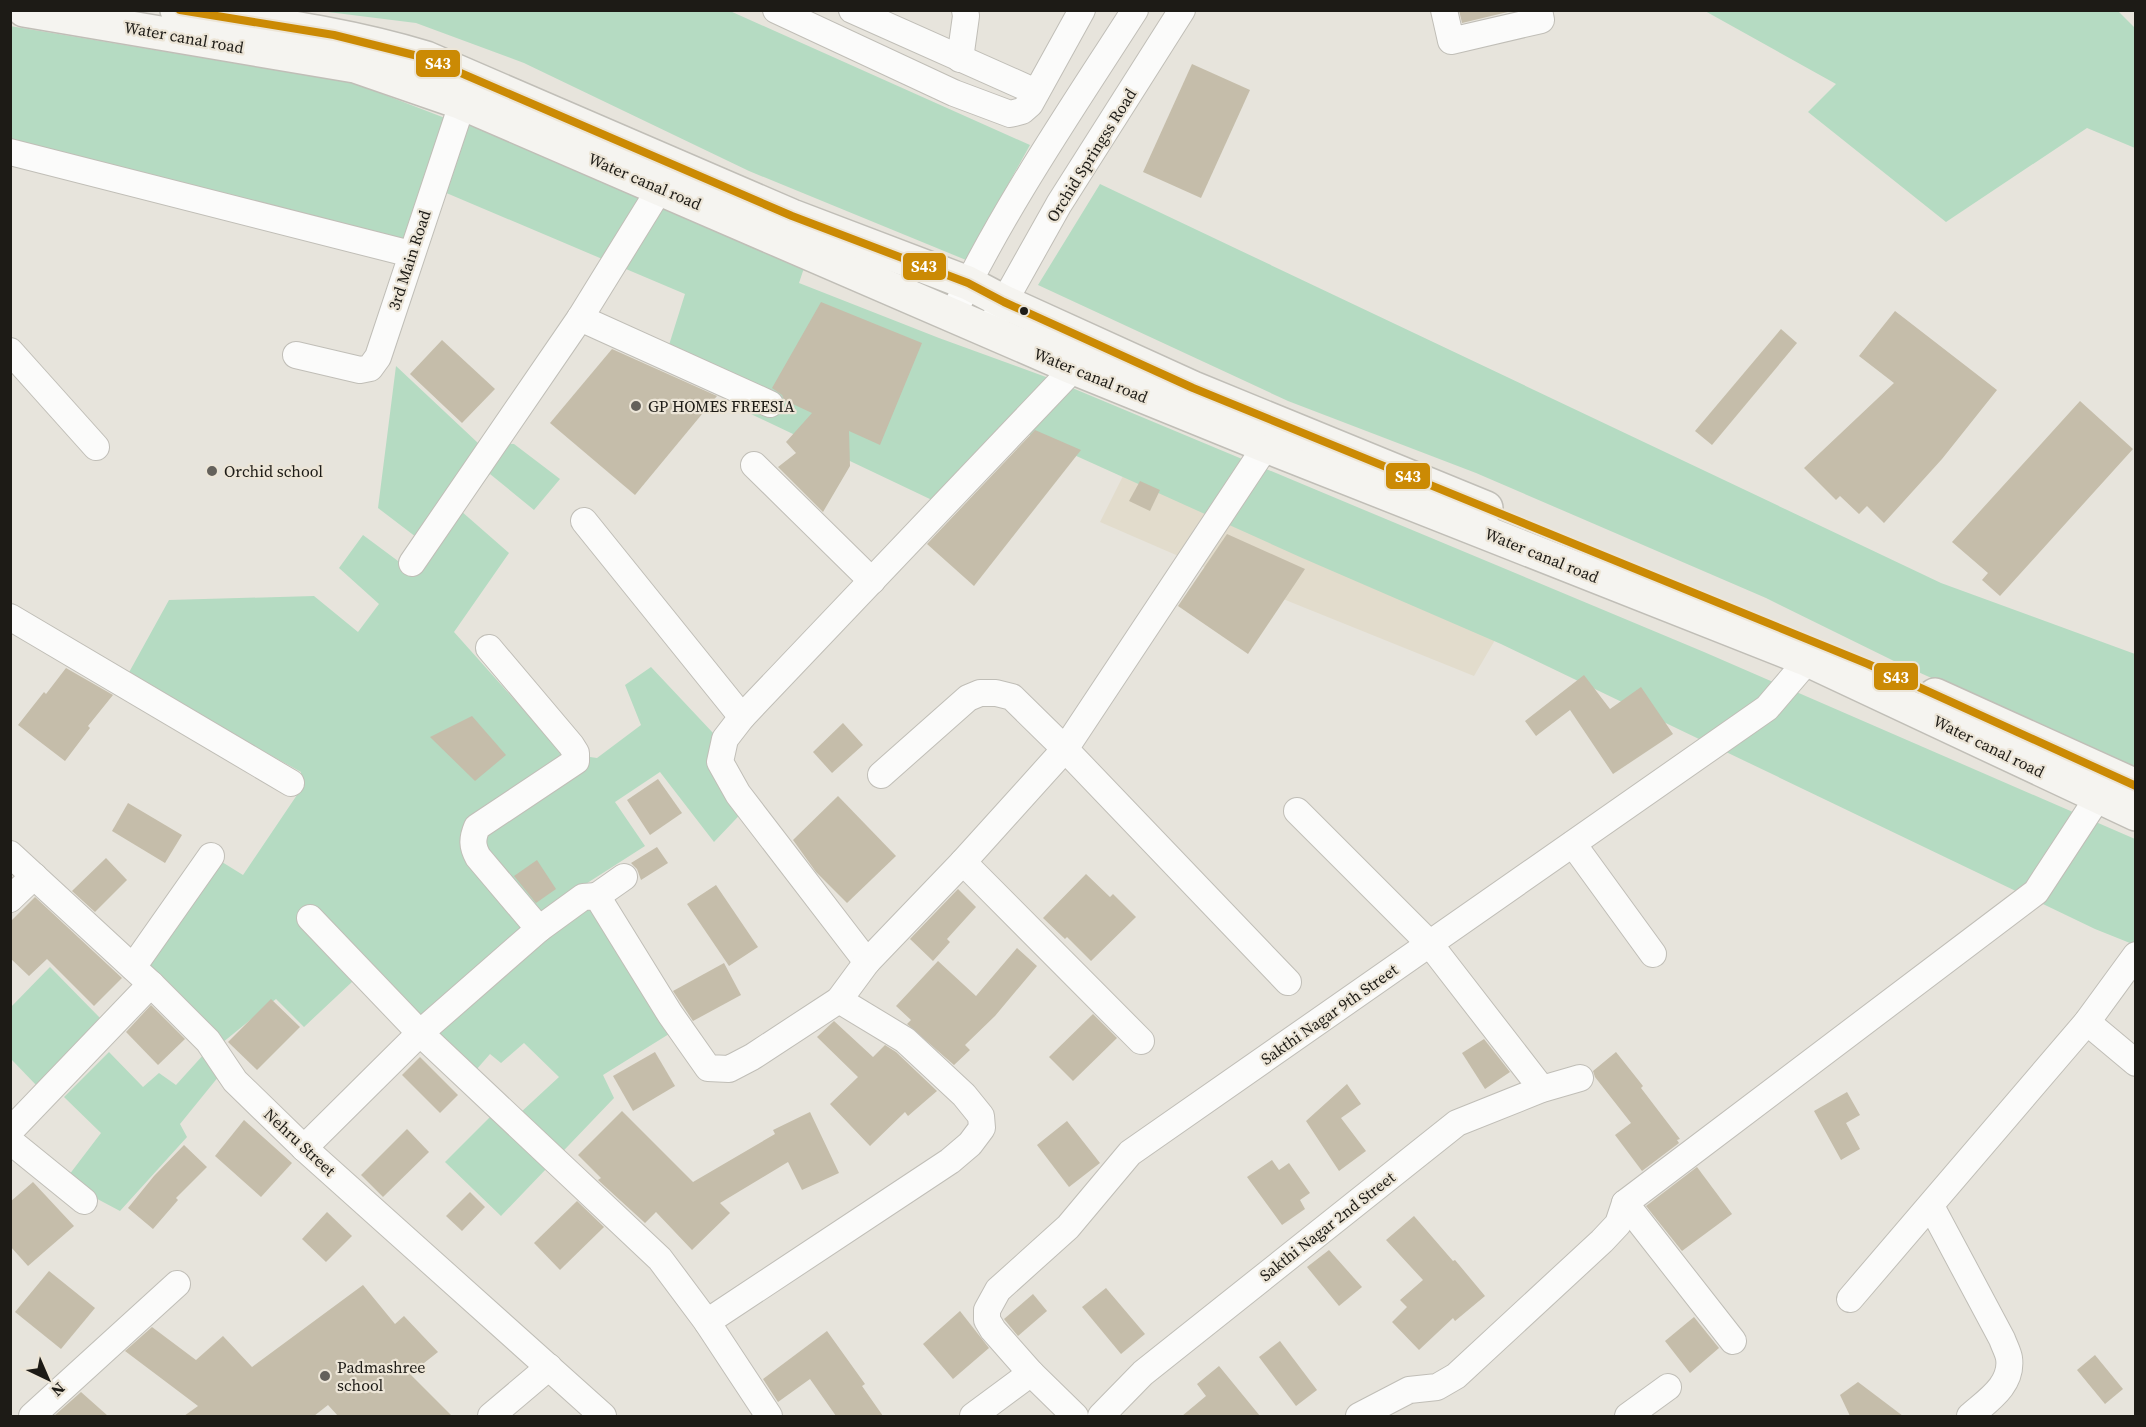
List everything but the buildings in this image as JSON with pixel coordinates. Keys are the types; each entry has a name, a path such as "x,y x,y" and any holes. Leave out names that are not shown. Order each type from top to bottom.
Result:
{"main road":[{"name":"Water canal road","path":"24,10 355,66 466,90 744,210 952,316 1074,368 1270,433 1868,664 2115,787 2136,814"},
{"name":"Water canal road","path":"177,10 288,27 386,46 426,58 466,90"},
{"name":"Water canal road","path":"744,210 968,284 1193,388 1270,433 2115,787"}],"street":[{"path":"776,10 954,93 1010,114 1022,111 1030,104 1082,10"},
{"path":"852,10 1036,92"},
{"path":"960,59 965,10"},
{"path":"952,316 1022,187 1135,10"},
{"name":"Orchid Springss Road","path":"987,331 1059,204 1182,10"},
{"path":"1444,10 1451,41 1541,20 1539,10"},
{"name":"3rd Main Road","path":"296,354 360,370 370,368 378,357 466,90"},
{"path":"10,152 411,254"},
{"path":"412,563 580,318 668,177"},
{"path":"580,318 770,404"},
{"path":"10,351 96,447"},
{"path":"867,962 738,794 720,762 725,739 742,717 1074,368"},
{"path":"597,896 670,1014 708,1068 729,1069 752,1058 839,1000 867,962 963,862 1065,749 1270,433"},
{"path":"754,465 872,581"},
{"path":"584,521 742,717"},
{"path":"10,617 291,783"},
{"path":"489,648 576,753 576,761 477,827 473,837 473,848 478,857 539,929"},
{"name":"Sakthi Nagar 9th Street","path":"1075,1416 993,1330 987,1320 987,1310 998,1290 1068,1227 1130,1153 1767,708 1808,660"},
{"path":"881,775 968,698 980,693 996,693 1011,697 1065,749 1288,982"},
{"path":"1359,1416 1409,1390 1437,1386 1456,1376 1618,1224 1625,1203 2036,892 2115,787"},
{"path":"1297,811 1429,943 1542,1089"},
{"path":"1573,844 1653,954"},
{"name":"Nehru Street","path":"10,854 142,975 208,1041 235,1081 304,1148 603,1416"},
{"path":"10,1131 142,975 211,856"},
{"path":"963,862 1141,1041"},
{"path":"10,899 34,876"},
{"path":"304,1148 420,1033 539,929 583,897 597,896 624,877"},
{"path":"310,918 420,1033 660,1259 707,1322 769,1416"},
{"path":"1850,1299 2087,1022 2136,955"},
{"path":"707,1322 950,1161 970,1144 982,1128 981,1116 964,1095 905,1040 839,1000"},
{"path":"2087,1022 2136,1063"},
{"name":"Sakthi Nagar 2nd Street","path":"1101,1416 1143,1372 1457,1123 1542,1089 1580,1078"},
{"path":"10,1141 84,1201"},
{"path":"1625,1203 1733,1341"},
{"path":"1930,1206 2002,1340 2009,1358 2007,1376 1998,1392 1970,1416"},
{"path":"32,1416 177,1284"},
{"path":"491,1416 549,1367"},
{"path":"973,1416 1032,1373"},
{"path":"1628,1416 1668,1387"}],"shaded area":[{"path":"1142,438 1526,587 1474,676 1206,568 1100,522"}],"green space":[{"path":"320,11 730,11 1030,145 966,260 749,171 524,63 416,23"},
{"path":"1705,11 2118,11 2135,28 2135,148 2087,128 1946,222 1808,112 1836,84"},
{"path":"10,26 354,83 445,118 466,122 804,268 799,283 1046,377 1704,652 2135,839 2135,945 2095,929 1501,644 1300,557 1010,426 932,500 732,405 745,381 669,345 685,294 444,192 404,240 11,146"},
{"path":"1100,184 1941,583 2135,654 2135,770 1896,662 1766,598 1476,473 1288,401 1038,285"},
{"path":"396,366 478,443 514,444 560,479 534,510 490,474 461,511 509,553 454,632 562,753 597,758 641,725 625,685 651,667 714,734 752,802 714,842 660,772 615,802 645,846 581,887 669,1034 603,1075 614,1098 501,1216 445,1162 506,1101 520,1113 559,1077 524,1043 501,1063 490,1054 476,1070 369,966 304,1027 276,999 222,1043 147,966 222,862 243,875 301,789 301,772 127,676 169,600 314,596 358,632 379,604 339,568 363,535 398,561 416,537 378,508"},
{"path":"50,967 102,1020 38,1087 11,1059 10,1008"},
{"path":"109,1052 143,1087 159,1073 176,1085 205,1053 219,1076 180,1124 187,1137 120,1211 88,1194 69,1175 101,1133 64,1097"}],"transit line":[{"name":"S43","path":"180,10 334,35 426,58 792,216 968,283 1004,302 1193,388 1868,664 2136,786"}],"place":[{"name":"GP HOMES FREESIA","path":"636,406"},
{"name":"Orchid school","path":"212,471"},
{"name":"Padmashree school","path":"325,1376"}]}
